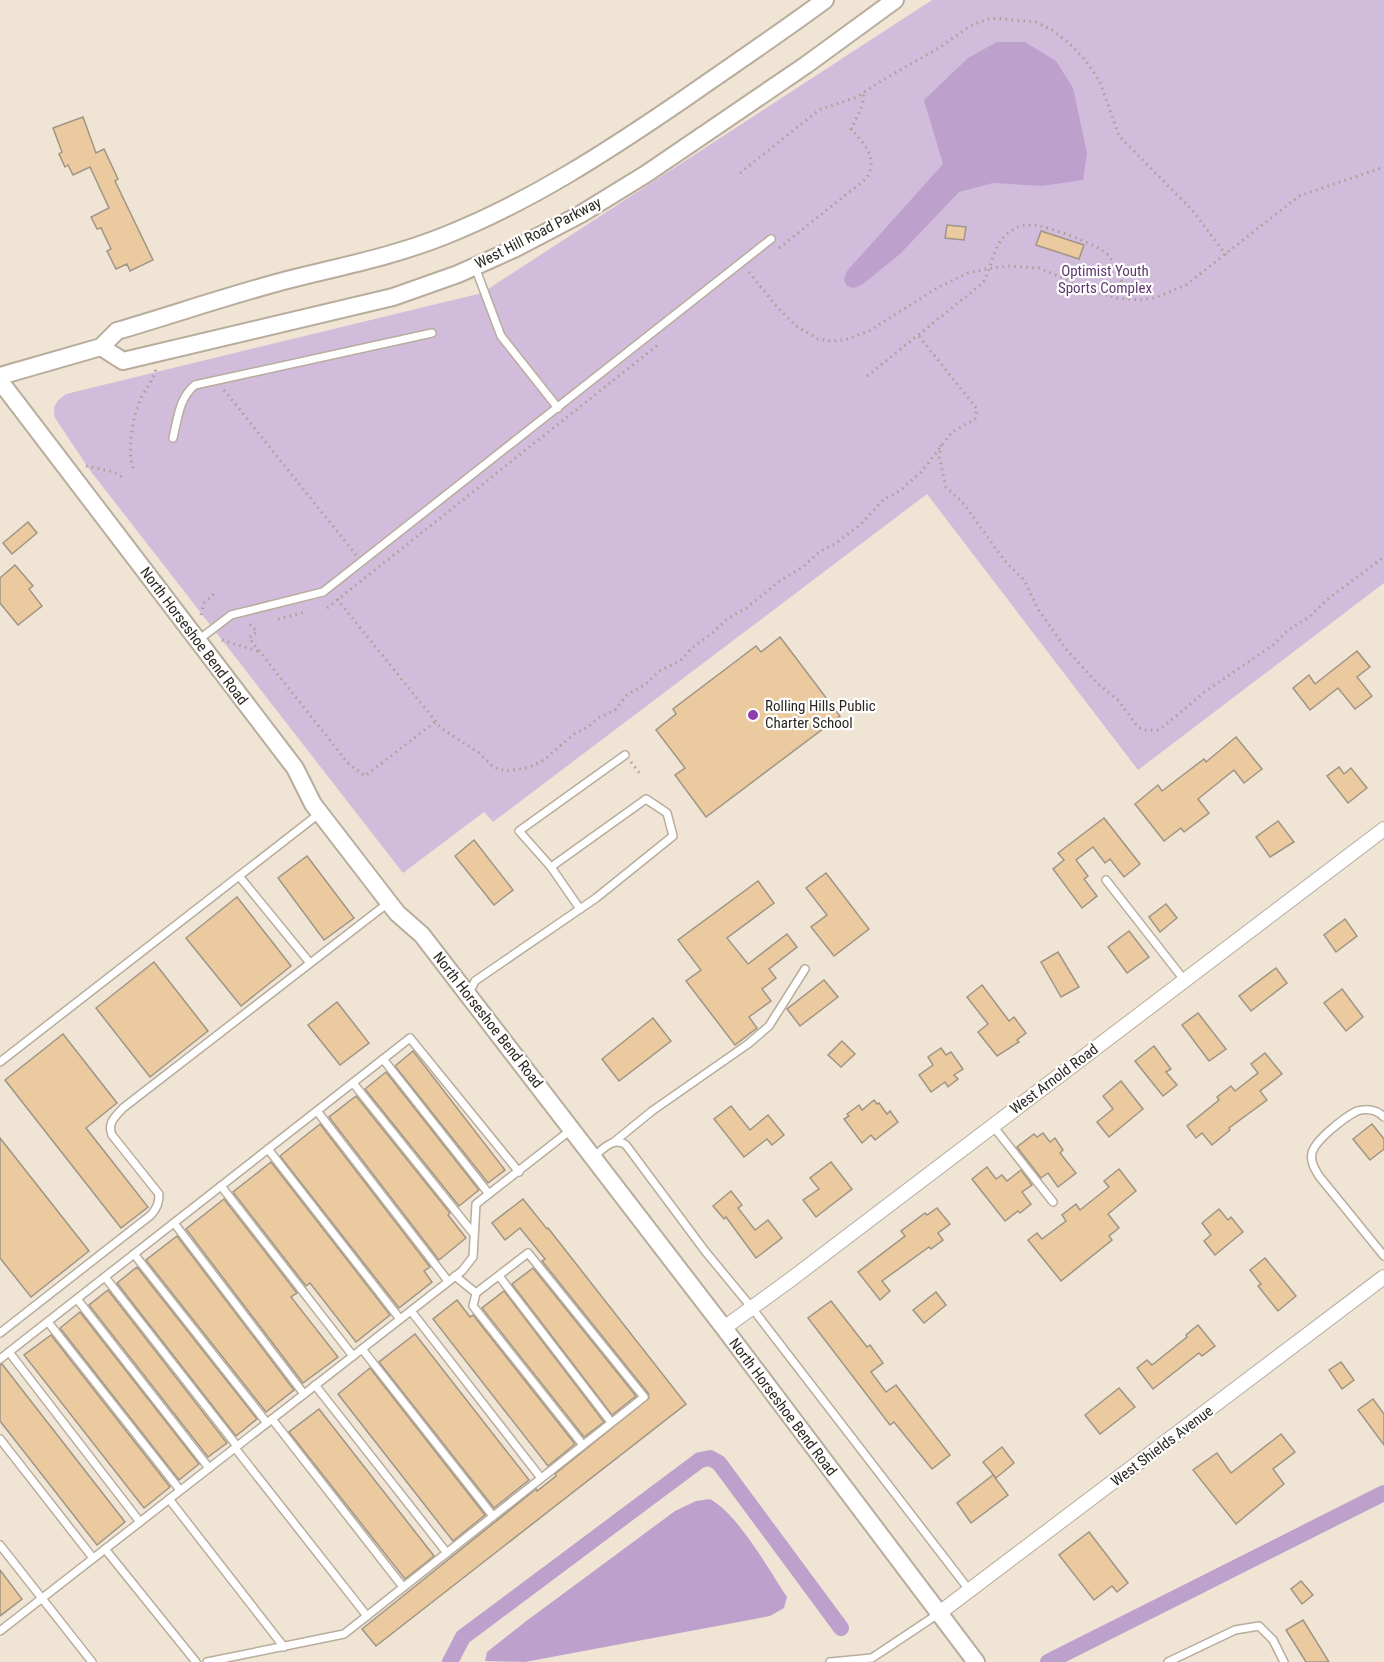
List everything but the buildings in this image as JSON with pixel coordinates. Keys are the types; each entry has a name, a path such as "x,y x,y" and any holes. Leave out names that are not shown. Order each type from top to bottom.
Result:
{"street":[{"path":"0,376 101,347 117,331 260,288 382,257 444,236 498,212 624,140 825,0"},
{"name":"West Hill Road Parkway","path":"101,347 123,361 393,297 475,266 516,248 581,214 646,174 806,65 895,0"},
{"name":"North Horseshoe Bend Road","path":"0,381 295,768 320,813 397,913 422,935 572,1129 976,1662"},
{"name":"West Arnold Road","path":"724,1328 1384,829"},
{"name":"West Shields Avenue","path":"938,1614 1384,1277"}],"lane":[{"path":"197,641 231,615 323,592 771,239"},
{"path":"475,266 501,336 558,408"},
{"path":"173,438 182,402 187,392 195,385 432,333"},
{"path":"580,909 551,867 519,831 625,755"},
{"path":"468,995 475,981 580,909 673,836 667,813 646,799 551,867"},
{"path":"0,1062 320,813"},
{"path":"239,876 310,963"},
{"path":"1106,880 1185,981"},
{"path":"0,1333 156,1209 159,1194 112,1136 109,1129 112,1120 123,1108 389,903"},
{"path":"592,1157 652,1111 748,1044 769,1026 805,969"},
{"path":"0,1359 411,1038 519,1172"},
{"path":"383,1059 489,1194"},
{"path":"353,1083 473,1233"},
{"path":"1384,1117 1369,1110 1358,1111 1325,1135 1312,1154 1312,1166 1384,1256"},
{"path":"317,1111 452,1278 476,1293"},
{"path":"993,1126 1053,1202"},
{"path":"0,1630 452,1278 473,1257 476,1204 572,1129"},
{"path":"614,1142 621,1141 626,1145 705,1251 752,1308 970,1591"},
{"path":"268,1149 399,1319"},
{"path":"221,1186 353,1356"},
{"path":"174,1223 304,1394"},
{"path":"207,1662 344,1634 644,1397 528,1253 476,1293 473,1306 583,1445"},
{"path":"134,1254 403,1587"},
{"path":"499,1276 611,1422"},
{"path":"105,1277 367,1616"},
{"path":"77,1299 209,1468"},
{"path":"411,1311 541,1478"},
{"path":"48,1322 180,1490"},
{"path":"362,1349 493,1516"},
{"path":"9,1352 140,1522"},
{"path":"315,1385 447,1552"},
{"path":"0,1439 93,1558"},
{"path":"169,1499 284,1647"},
{"path":"0,1545 92,1662"},
{"path":"105,1549 196,1662"},
{"path":"830,1662 872,1658 938,1614"},
{"path":"1168,1662 1235,1630 1259,1626 1273,1640 1284,1662"}],"path":[{"path":"740,173 819,110 864,92 980,21 1000,18 1043,25 1069,42 1086,61 1100,82 1119,136 1179,195 1226,255"},
{"path":"851,130 862,106 864,92"},
{"path":"749,272 777,308 796,326 818,339 832,341 845,340 869,331 954,279 991,268 1008,266 1039,268 1096,292 1128,299 1155,298 1186,285 1299,196 1384,167"},
{"path":"867,376 983,283 1002,238 1024,225 1036,225 1103,249 1109,256 1128,299"},
{"path":"337,599 435,722 449,734 480,753 498,769 520,770 544,760 574,734 615,710 627,695 646,684 659,671 680,661 726,619 744,609 780,580 803,567 819,552 859,526 883,500 900,490 922,471 952,432 975,419 977,409 918,335"},
{"path":"133,468 130,460 134,415 155,375 157,366"},
{"path":"224,390 356,555"},
{"path":"941,444 939,456 946,486 964,504 1004,560 1024,580 1038,609 1066,649 1097,682 1118,700 1138,727 1144,730 1158,730 1164,726 1206,691 1273,645 1287,631 1384,557"},
{"path":"86,466 114,472 122,477"},
{"path":"201,615 204,603 214,594"},
{"path":"278,618 305,612"},
{"path":"250,624 257,632 249,638 348,763 365,776 435,722"},
{"path":"222,640 261,652"},
{"path":"625,755 641,775"}],"green space":[{"name":"Optimist Youth Sports Complex","path":"932,0 1384,0 1384,583 1138,770 927,494 493,822 484,812 403,873 89,469 55,418 56,404 66,394 482,293"}],"shaded area":[{"path":"997,42 1025,42 1056,61 1073,88 1087,153 1083,180 1042,186 993,183 959,192 900,254 863,284 854,288 847,286 844,280 847,271 943,164 924,100 968,58"},
{"path":"710,1499 721,1506 742,1529 787,1597 784,1608 770,1616 525,1662 485,1661 487,1652 525,1622 675,1511 696,1501"}],"waterway":[{"path":"450,1662 463,1637 700,1460 710,1458 719,1463 841,1628"},
{"path":"1048,1662 1384,1493"}],"place":[{"name":"Rolling Hills Public Charter School","path":"753,715"}]}
